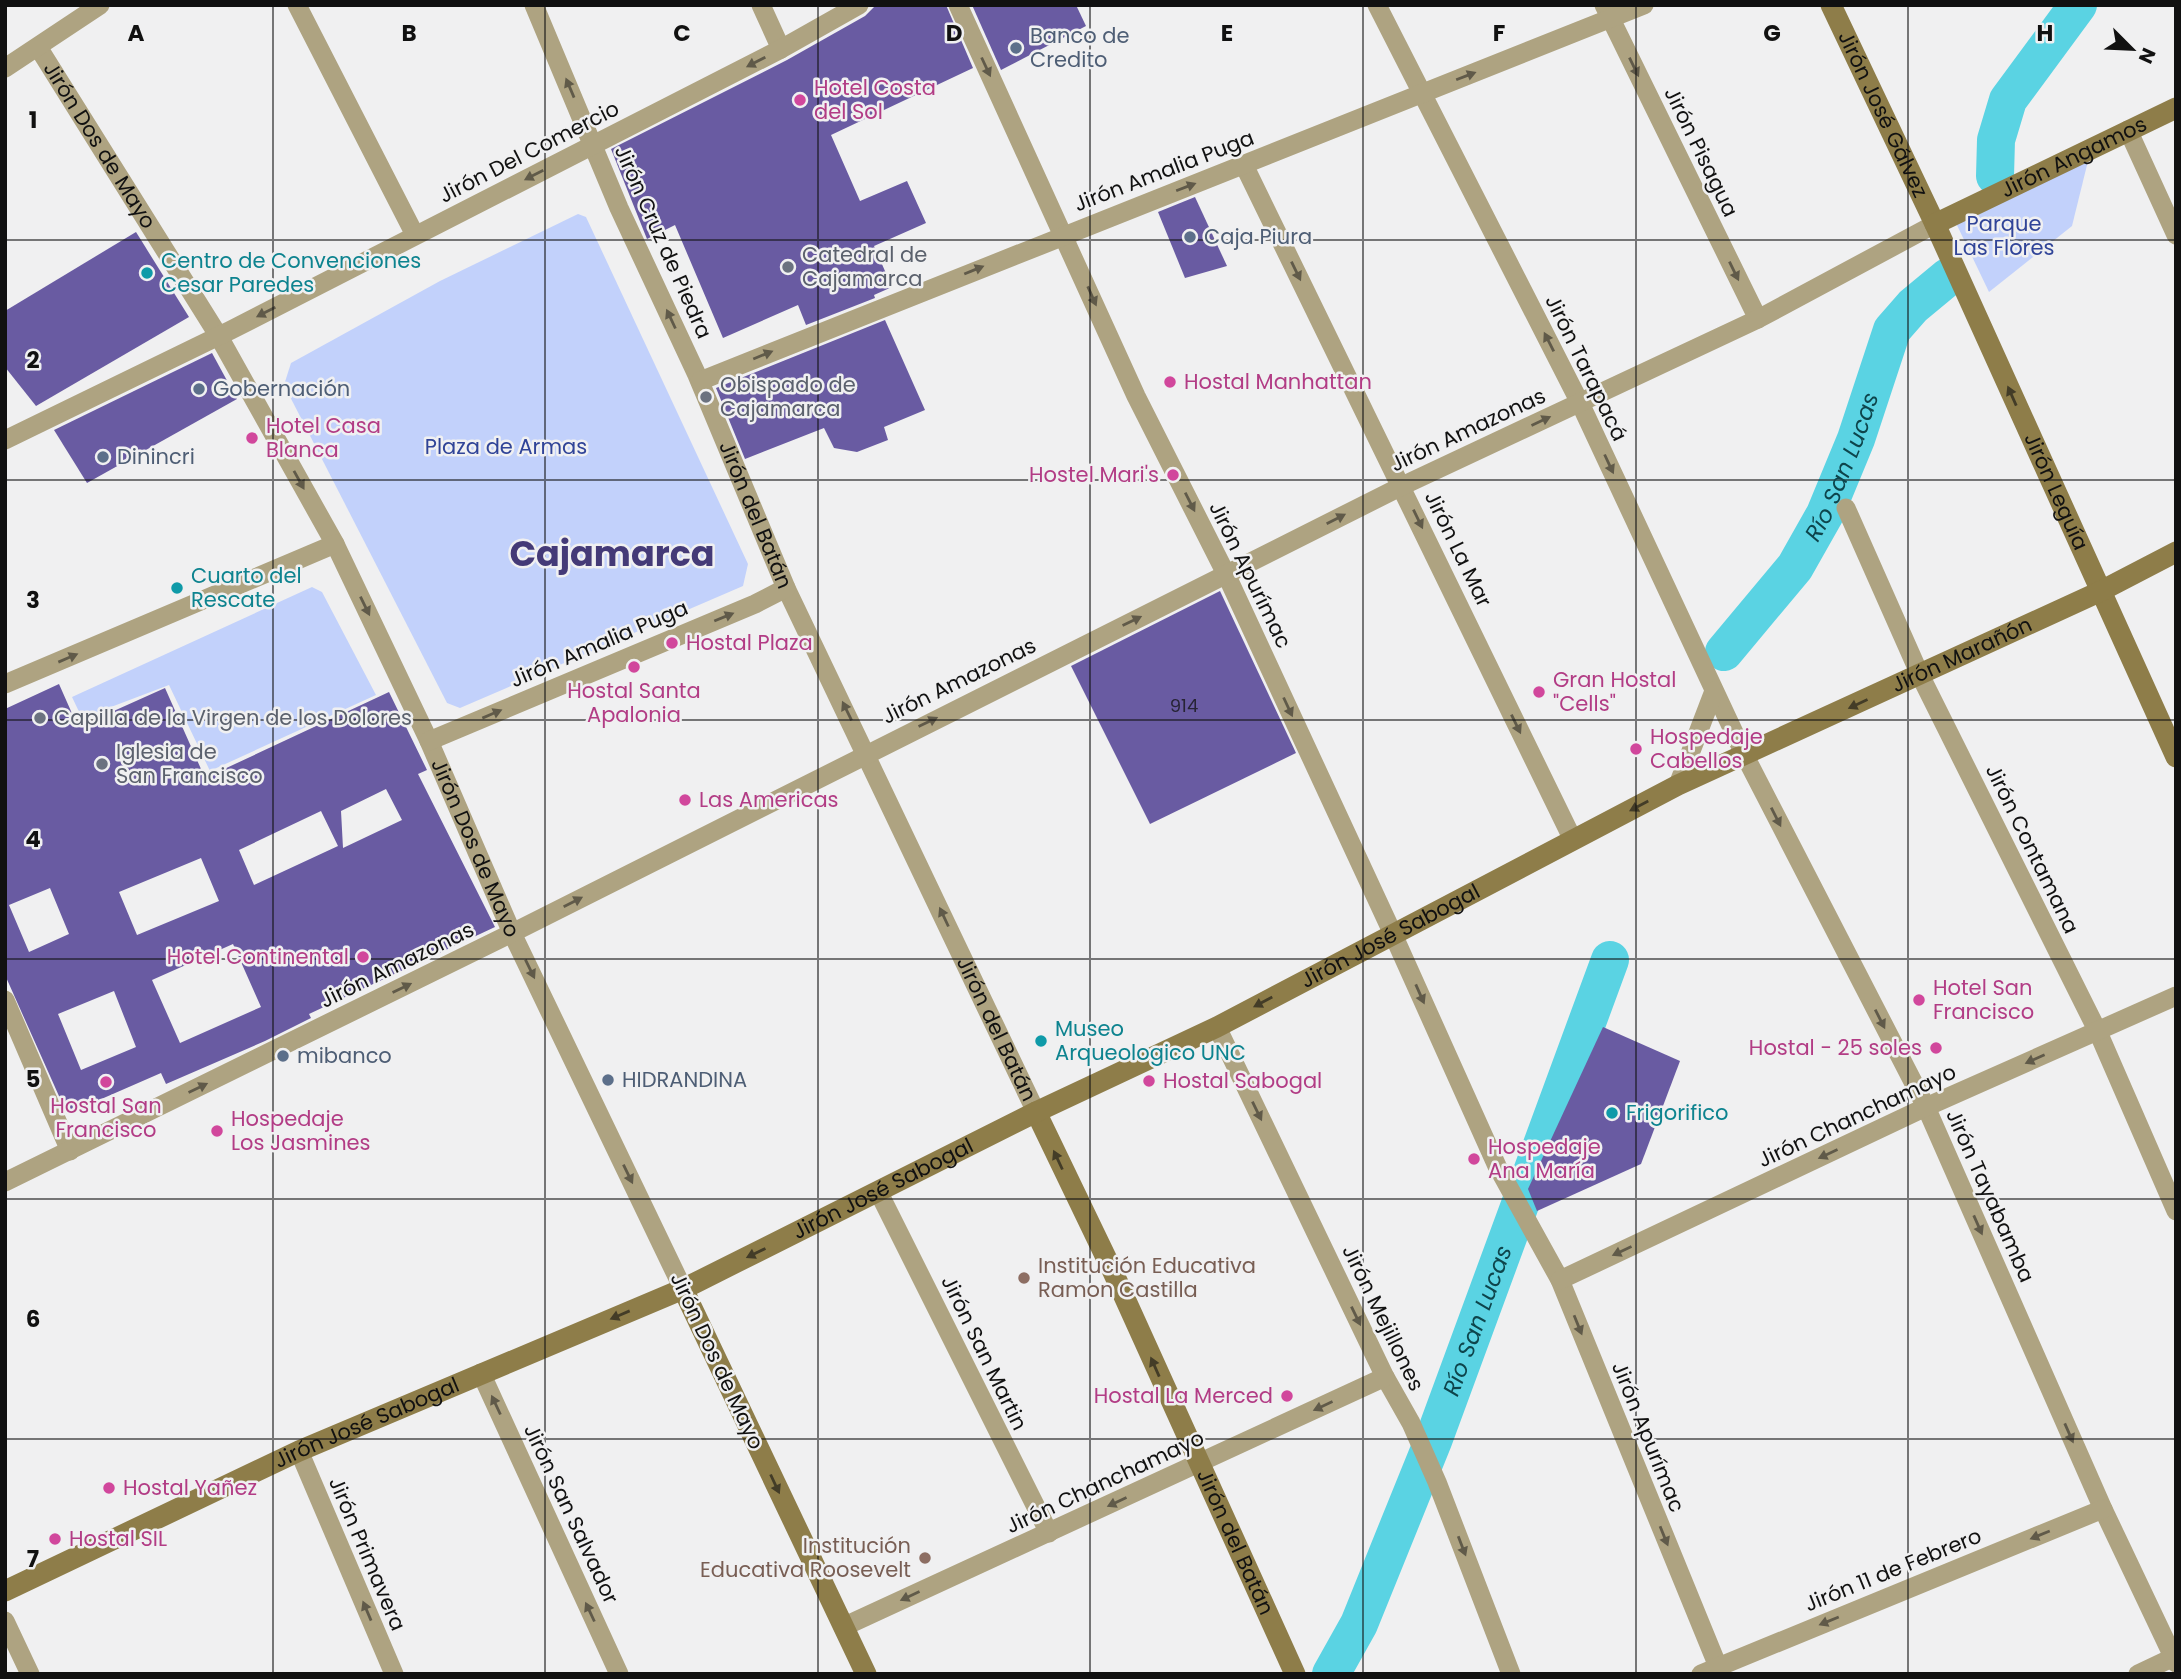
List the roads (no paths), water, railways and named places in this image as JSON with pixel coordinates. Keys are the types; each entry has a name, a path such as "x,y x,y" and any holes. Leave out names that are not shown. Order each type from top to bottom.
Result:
{"street":[{"path":"5,68 100,5"},
{"path":"298,5 415,235"},
{"name":"Jirón Cruz de Piedra","path":"534,5 619,208 700,381"},
{"path":"761,5 780,49"},
{"name":"Jirón Del Comercio","path":"5,440 594,144 780,49 859,5"},
{"name":"Jirón Apurímac","path":"958,5 1136,396 1226,574 1392,932 1496,1166 1560,1280 1714,1671"},
{"name":"Jirón Tarapacá","path":"1377,5 1580,403 1745,756"},
{"name":"Jirón Amalia Puga","path":"700,381 1063,234 1421,94 1608,12 1644,5"},
{"name":"Jirón José Gálvez","path":"1831,5 1935,224"},
{"name":"Jirón Pisagua","path":"1608,12 1758,319"},
{"name":"Jirón Dos de Mayo","path":"38,47 218,334 335,544 429,741 512,933 843,1627 858,1671"},
{"name":"Jirón Angamos","path":"1935,224 2176,108"},
{"path":"2128,130 2176,235"},
{"name":"Jirón La Mar","path":"1244,165 1573,840"},
{"name":"Jirón Amazonas","path":"5,1182 512,933 867,752 1402,486 1758,319 1935,224"},
{"name":"Jirón Leguía","path":"1935,224 2099,592 2176,757"},
{"name":"Jirón del Batán","path":"700,381 786,588 867,752 1113,1272 1295,1674"},
{"name":"Jirón Contamana","path":"1846,508 1920,675 2098,1032 2176,1211"},
{"path":"5,684 335,544"},
{"name":"Jirón Marañón","path":"1745,756 2099,592 2176,552"},
{"name":"Jirón Amalia Puga","path":"429,741 755,604 786,588"},
{"path":"1678,785 1714,691"},
{"name":"Jirón José Sabogal","path":"5,1591 299,1451 683,1289 1036,1112 1217,1027 1392,932 1678,785 1745,756"},
{"name":"Jirón Tayabamba","path":"1745,756 1926,1108 2103,1509 2175,1659"},
{"name":"Jirón Chanchamayo","path":"1560,1280 1926,1108 2176,996"},
{"path":"5,1000 71,1151"},
{"name":"Jirón Mejillones","path":"1217,1027 1385,1377 1411,1423 1437,1482 1511,1674"},
{"name":"Jirón San Martin","path":"879,1193 1049,1533"},
{"name":"Jirón San Salvador","path":"481,1373 619,1674"},
{"name":"Jirón Chanchamayo","path":"843,1627 1385,1377"},
{"name":"Jirón Primavera","path":"299,1451 394,1674"},
{"name":"Jirón 11 de Febrero","path":"1714,1671 2103,1509"},
{"path":"5,1621 30,1674"},
{"path":"2138,1674 2175,1659"}],"waterway":[{"name":"Río San Lucas","path":"1995,176 1996,140 2008,100 2078,5"},
{"name":"Río San Lucas","path":"1724,652 1795,567 1825,514 1856,439 1892,330 1913,306 1948,277"},
{"name":"Río San Lucas","path":"1331,1674 1359,1624 1433,1441 1610,960"}],"place":[{"name":"Banco de Credito","path":"1016,48"},
{"name":"Hotel Costa del Sol","path":"800,100"},
{"name":"Caja Piura","path":"1190,237"},
{"name":"Catedral de Cajamarca","path":"788,267"},
{"name":"Centro de Convenciones Cesar Paredes","path":"147,273"},
{"name":"Hostal Manhattan","path":"1170,382"},
{"name":"Gobernación","path":"199,389"},
{"name":"Obispado de Cajamarca","path":"706,397"},
{"name":"Hotel Casa Blanca","path":"252,438"},
{"name":"Dinincri","path":"103,457"},
{"name":"Hostel Mari's","path":"1173,475"},
{"name":"Cuarto del Rescate","path":"177,588"},
{"name":"Hostal Plaza","path":"672,643"},
{"name":"Hostal Santa Apalonia","path":"634,667"},
{"name":"Gran Hostal \"Cells\"","path":"1539,692"},
{"name":"Capilla de la Virgen de los Dolores","path":"40,718"},
{"name":"Hospedaje Cabellos","path":"1636,749"},
{"name":"Iglesia de San Francisco","path":"102,764"},
{"name":"Las Americas","path":"685,800"},
{"name":"Hotel Continental","path":"363,957"},
{"name":"Hotel San Francisco","path":"1919,1000"},
{"name":"Museo Arqueologico UNC","path":"1041,1041"},
{"name":"Hostal - 25 soles","path":"1936,1048"},
{"name":"mibanco","path":"283,1056"},
{"name":"HIDRANDINA","path":"608,1080"},
{"name":"Hostal Sabogal","path":"1149,1081"},
{"name":"Hostal San Francisco","path":"106,1082"},
{"name":"Frigorifico","path":"1612,1113"},
{"name":"Hospedaje Los Jasmines","path":"217,1131"},
{"name":"Hospedaje Ana María","path":"1474,1159"},
{"name":"Institución Educativa Ramon Castilla","path":"1024,1278"},
{"name":"Hostal La Merced","path":"1287,1396"},
{"name":"Hostal Yañez","path":"109,1488"},
{"name":"Hostal SIL","path":"55,1539"},
{"name":"Institución Educativa Roosevelt","path":"925,1558"}],"district":[{"name":"Cajamarca","path":"612,554"}],"park label":[{"name":"Parque Las Flores","path":"2004,236"},
{"name":"Plaza de Armas","path":"506,447"}]}
